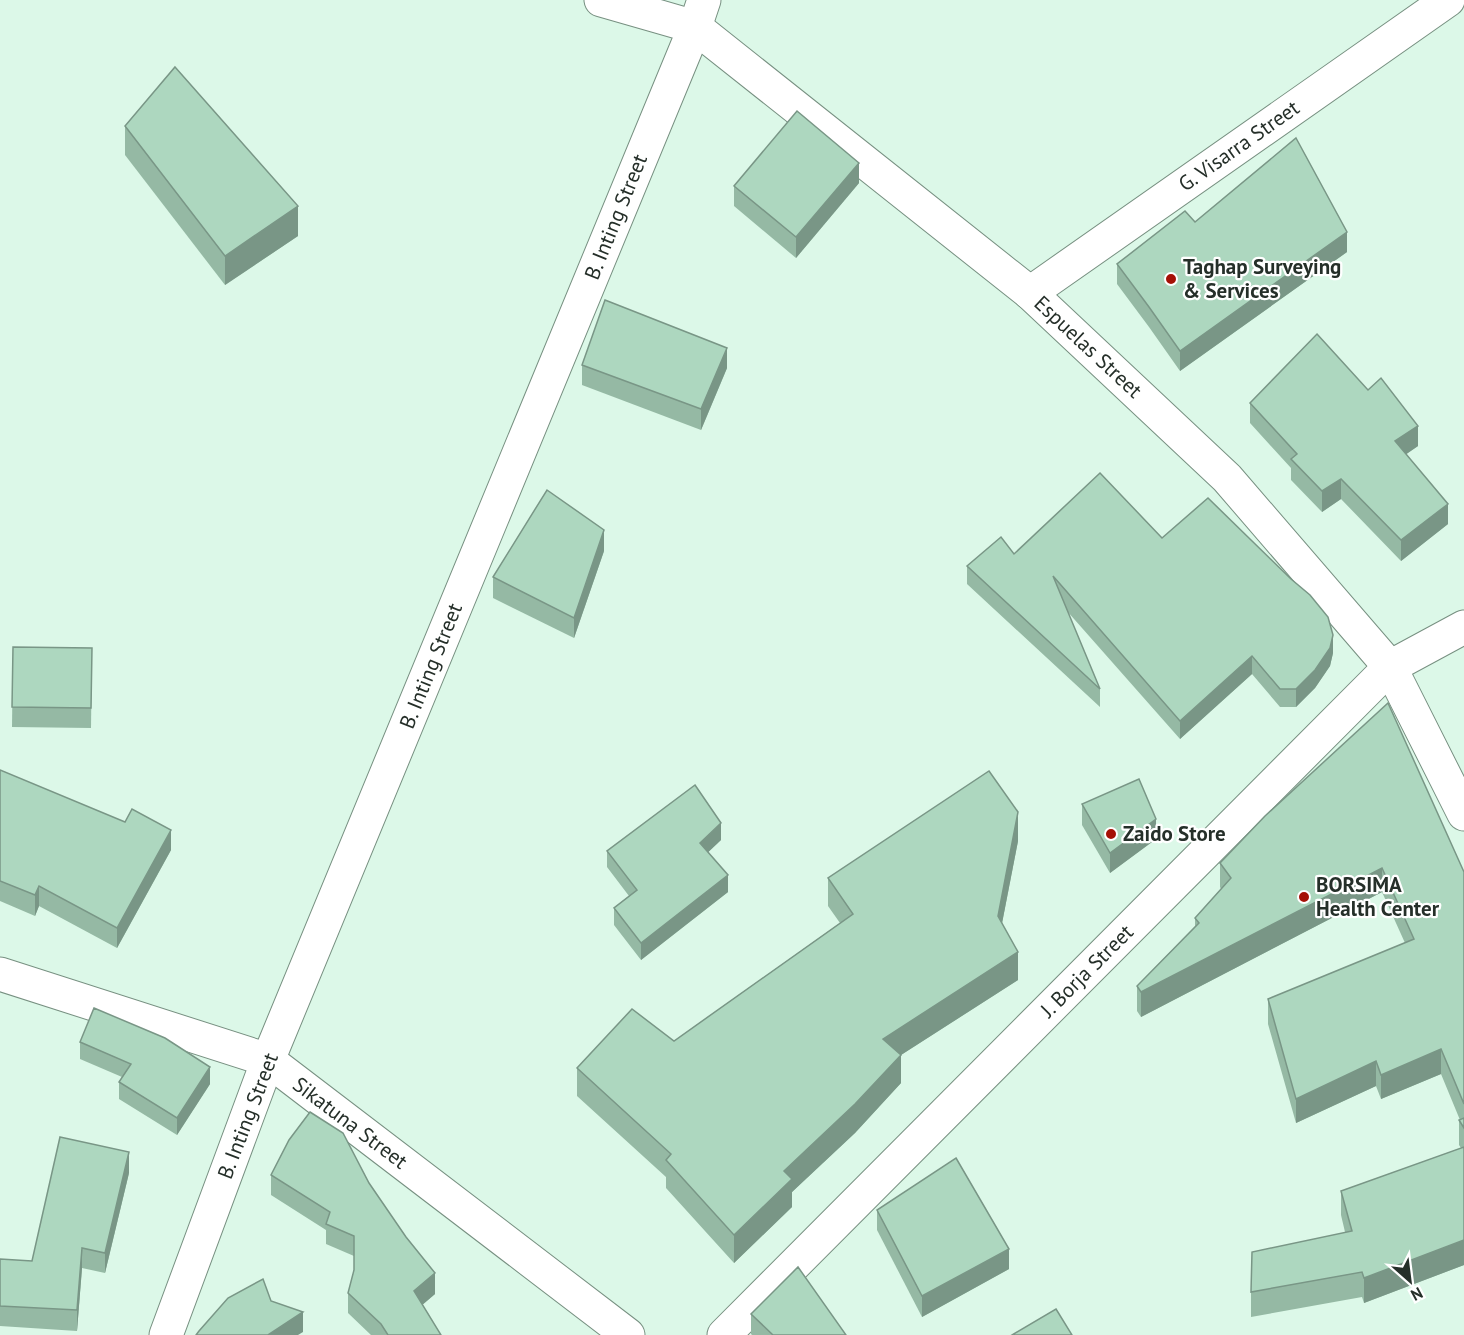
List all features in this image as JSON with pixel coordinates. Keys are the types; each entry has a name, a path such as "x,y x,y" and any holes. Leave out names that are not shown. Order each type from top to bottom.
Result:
{"street":[{"name":"Espuelas Street","path":"601,0 699,13 1030,293 1227,478 1390,667 1464,814"},
{"name":"G. Visarra Street","path":"1030,293 1448,0"},
{"name":"B. Inting Street","path":"166,1335 268,1060 699,13"},
{"name":"J. Borja Street","path":"724,1335 1390,667 1464,627"},
{"name":"Sikatuna Street","path":"0,974 268,1060 628,1335"}],"building":[{"path":"175,67 298,206 225,256 125,126"},
{"path":"797,111 859,163 796,237 734,186"},
{"path":"1296,138 1347,232 1180,351 1117,264 1185,211 1195,222"},
{"path":"605,300 727,348 701,409 582,365"},
{"path":"1317,334 1368,390 1381,378 1418,426 1395,441 1448,504 1401,540 1341,479 1322,491 1291,459 1297,454 1250,403"},
{"path":"1100,473 1162,538 1208,498 1310,595 1328,617 1333,635 1330,648 1315,670 1296,689 1280,689 1252,656 1180,721 1053,576 1100,689 967,566 1001,537 1014,554"},
{"path":"547,490 604,530 574,618 493,577"},
{"path":"13,647 92,648 91,708 12,707"},
{"path":"1388,703 1464,872 1464,1104 1441,1049 1381,1075 1376,1061 1296,1099 1268,999 1414,939 1382,868 1141,992 1137,986 1199,923 1195,918 1231,878 1220,863 1265,816"},
{"path":"0,770 125,822 132,809 171,830 117,928 39,886 35,895 0,881"},
{"path":"989,771 1018,812 998,916 1018,952 883,1039 901,1055 855,1104 784,1171 792,1179 734,1235 666,1160 671,1154 577,1068 632,1009 674,1041 853,914 828,878"},
{"path":"1139,779 1156,819 1110,853 1082,804"},
{"path":"695,785 721,823 700,843 728,875 641,943 614,908 637,890 607,851"},
{"path":"94,1008 165,1038 210,1067 177,1118 119,1082 131,1064 80,1042"},
{"path":"310,1112 343,1133 369,1183 406,1237 435,1273 414,1291 441,1335 388,1335 381,1324 348,1293 354,1270 354,1236 326,1224 330,1212 271,1175 289,1140"},
{"path":"1464,1118 1464,1128 1459,1120"},
{"path":"60,1137 129,1152 105,1253 82,1248 77,1310 0,1306 0,1259 32,1261"},
{"path":"1464,1147 1464,1240 1364,1278 1362,1272 1251,1292 1252,1252 1352,1231 1341,1191"},
{"path":"956,1158 1009,1249 922,1296 877,1210"},
{"path":"798,1267 846,1335 773,1335 751,1314"},
{"path":"263,1279 271,1301 303,1312 268,1335 196,1335 228,1298"},
{"path":"1056,1309 1072,1335 1012,1335"}],"place":[{"name":"Taghap Surveying & Services","path":"1171,279"},
{"name":"Zaido Store","path":"1111,834"},
{"name":"BORSIMA Health Center","path":"1304,897"}]}
